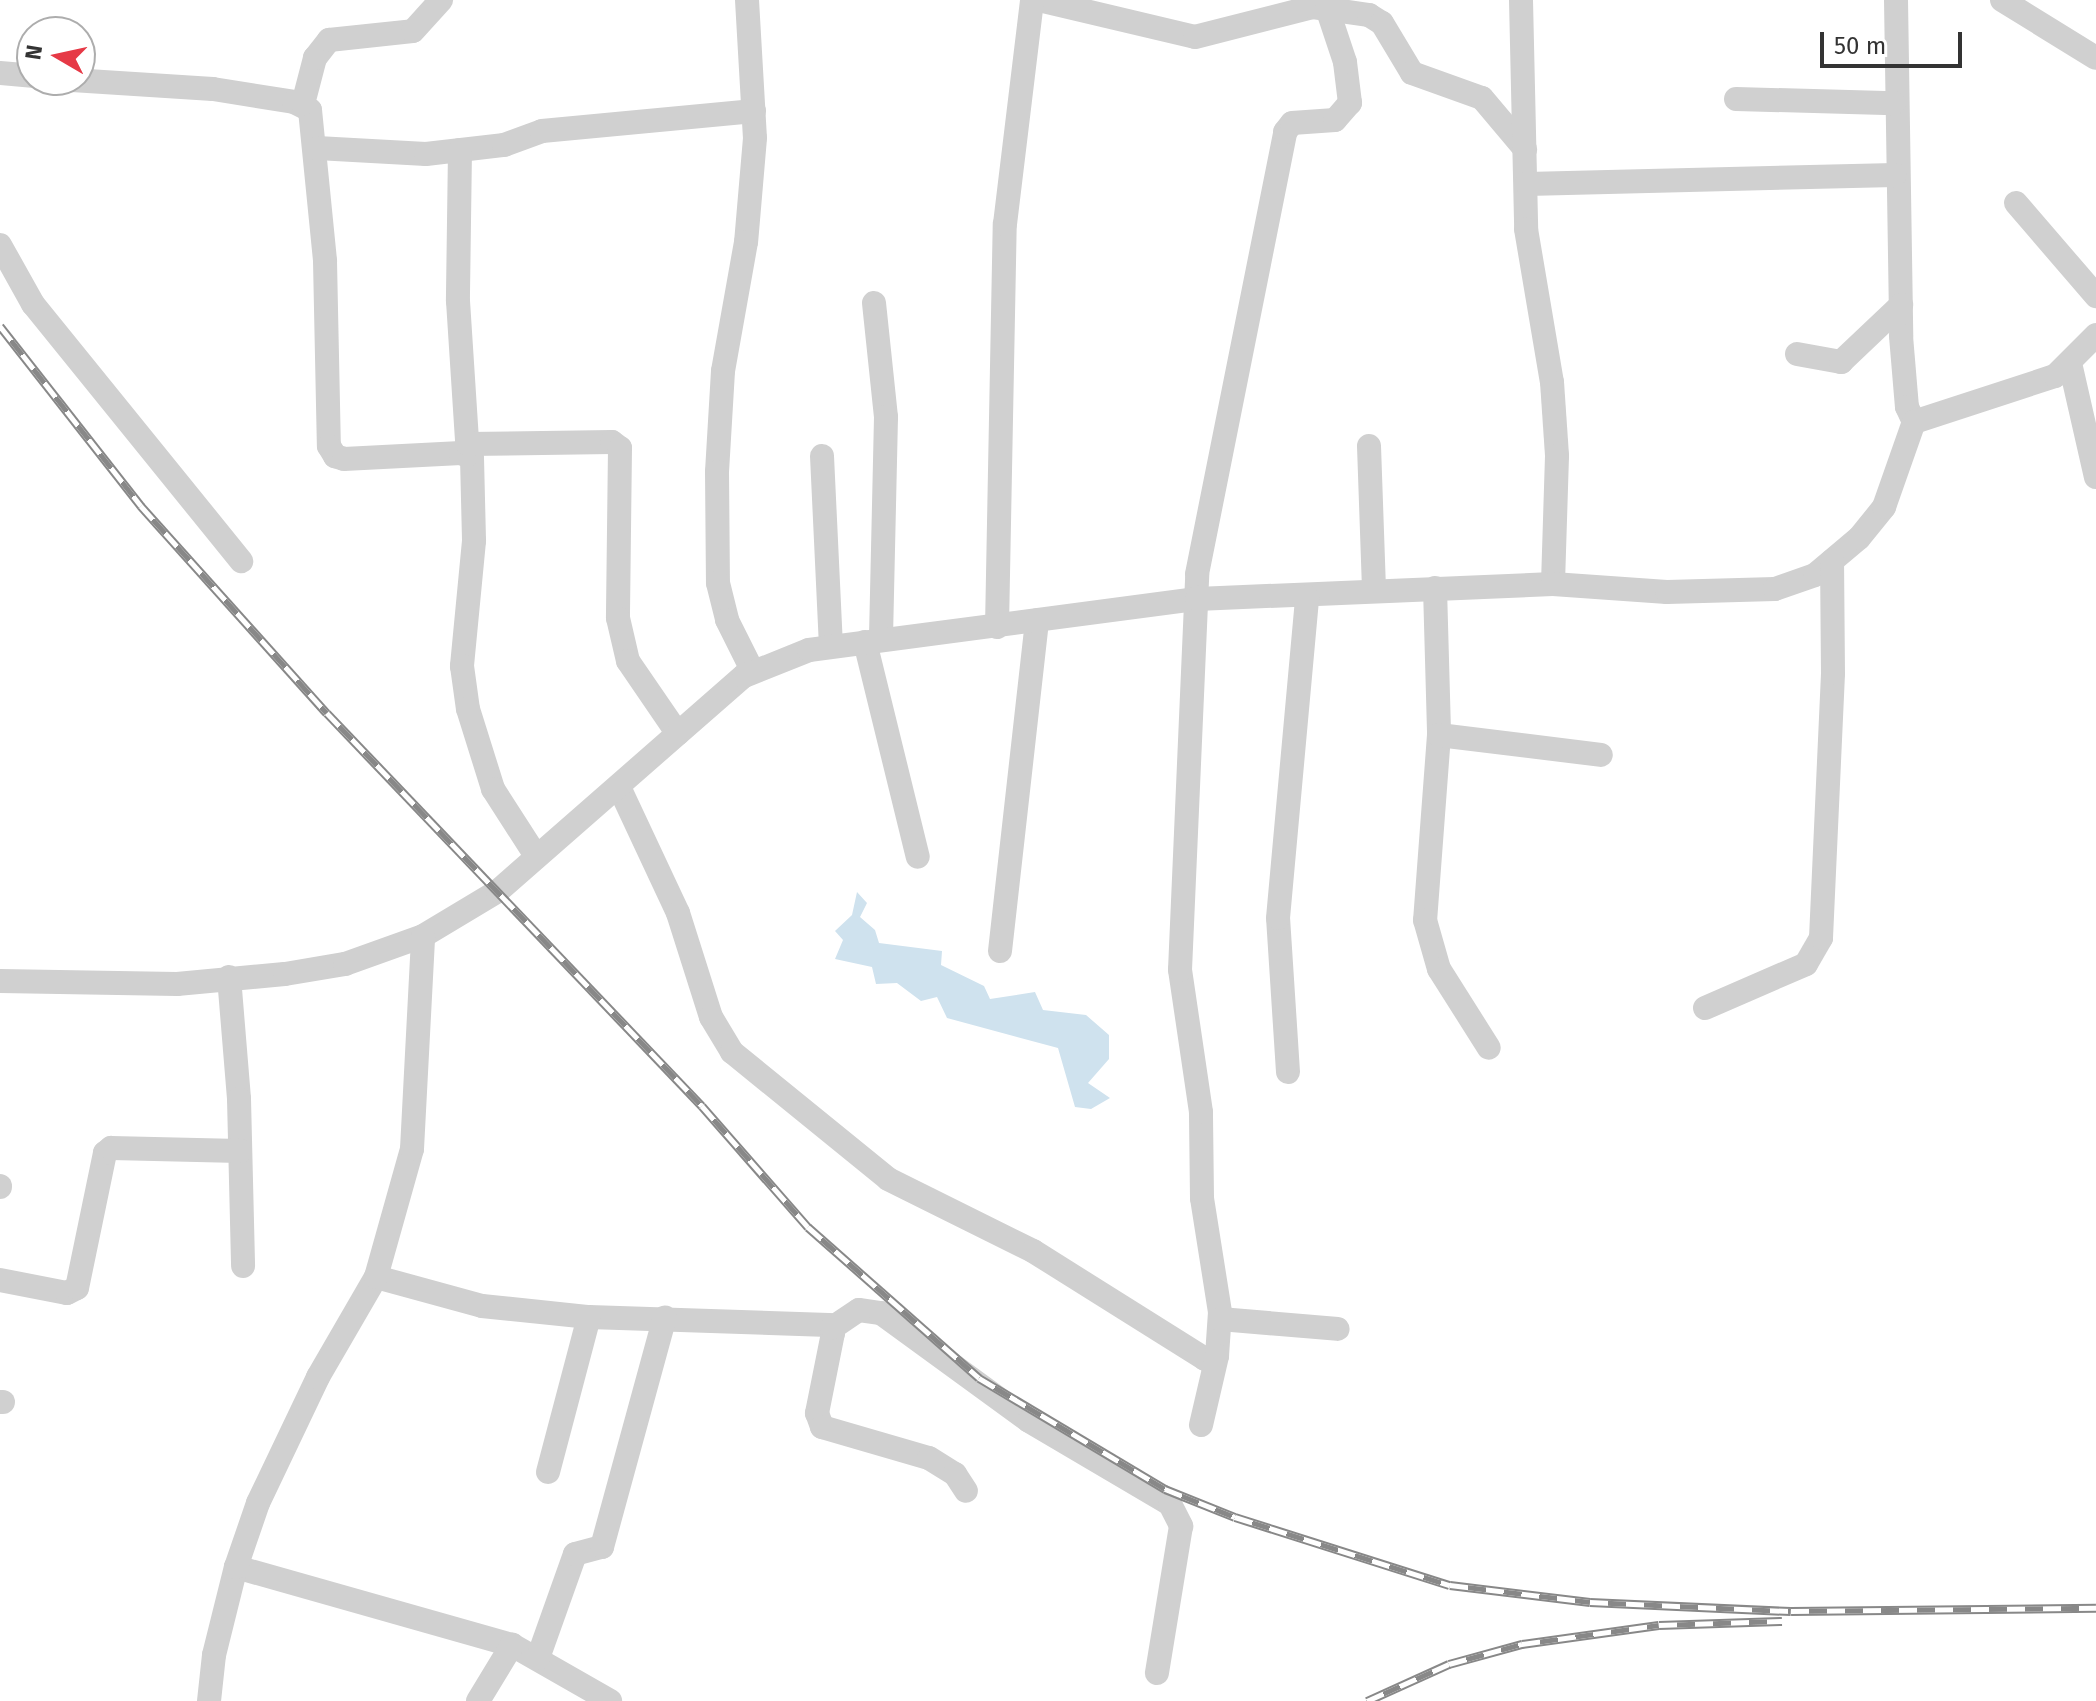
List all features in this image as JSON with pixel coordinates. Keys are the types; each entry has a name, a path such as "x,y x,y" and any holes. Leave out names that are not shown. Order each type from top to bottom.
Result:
{"street":[{"path":"303,104 315,58 329,40 413,31 441,0"},
{"path":"747,0 754,111 746,242 722,382 717,472 718,583 727,620 752,670"},
{"path":"997,627 1005,224 1032,0"},
{"path":"1039,0 1135,27 1195,37 1298,10 1327,8 1369,15 1382,23 1412,73 1482,98 1525,149"},
{"path":"1521,0 1530,256 1554,398 1553,584"},
{"path":"0,981 91,986 229,977 345,964 423,936 498,891 752,670 831,647 1197,599 1307,597 1374,591 1553,584 1667,592 1775,589 1815,575 1859,538 1884,507 1914,422 1907,407 1901,305 1900,190 1895,175 1896,0"},
{"path":"2002,0 2096,58"},
{"path":"1201,1425 1217,1356 1220,1319 1202,1198 1198,1084 1180,970 1197,599 1203,536 1285,132 1292,123 1335,120 1350,103 1345,62 1327,8"},
{"path":"96,82 213,89 303,104 313,115 332,453 350,459 612,442 620,448 618,618 628,661 678,734"},
{"path":"1736,99 1894,103"},
{"path":"317,148 409,155 504,145 542,131 754,111"},
{"path":"460,150 458,301 468,450 473,462 474,541 462,666 468,709 493,789 536,856"},
{"path":"1527,184 1895,175"},
{"path":"2016,203 2096,296"},
{"path":"0,245 33,304 241,561"},
{"path":"874,303 886,417 873,641 918,857"},
{"path":"1797,354 1841,362 1901,305"},
{"path":"2096,335 2080,376 2096,477"},
{"path":"1914,422 2055,376 2080,376"},
{"path":"1369,446 1374,591"},
{"path":"822,456 831,647"},
{"path":"1705,1008 1806,964 1821,938 1833,673 1832,561"},
{"path":"1435,588 1439,735 1425,920 1439,969 1489,1048"},
{"path":"1288,1072 1278,918 1307,597"},
{"path":"1000,951 1037,620"},
{"path":"1439,735 1601,755"},
{"path":"619,787 678,913 711,1017 732,1052 888,1179 1033,1251 1205,1359 1217,1356"},
{"path":"209,1701 214,1655 236,1567 258,1503 318,1377 376,1277 412,1149 423,936"},
{"path":"229,977 240,1151 243,1266"},
{"path":"0,1280 67,1293 77,1288 105,1153 111,1148 240,1151"},
{"path":"376,1277 482,1306 589,1317 665,1317 832,1328 859,1310 881,1313 1029,1421 1170,1504 1181,1526 1157,1673"},
{"path":"548,1472 589,1317"},
{"path":"538,1658 575,1554 602,1547 665,1317"},
{"path":"1220,1319 1338,1329"},
{"path":"832,1328 818,1403 822,1427 929,1458 955,1474 966,1491"},
{"path":"236,1567 512,1645 610,1701"},
{"path":"478,1701 512,1645"}],"water":[{"path":"857,892 867,903 860,917 875,930 879,943 942,951 941,965 984,986 990,999 1035,992 1043,1010 1086,1015 1109,1035 1109,1059 1088,1083 1110,1098 1091,1109 1075,1107 1058,1048 947,1018 937,997 921,1001 897,983 876,984 872,967 835,959 843,940 835,931 852,915"}],"railway":[{"path":"0,326 141,506 327,713 702,1106 808,1227 979,1378 1165,1489 1235,1517 1450,1585 1590,1602 1791,1611 2096,1608"},
{"path":"1367,1701 1449,1664 1522,1644 1659,1625 1782,1621"}]}
